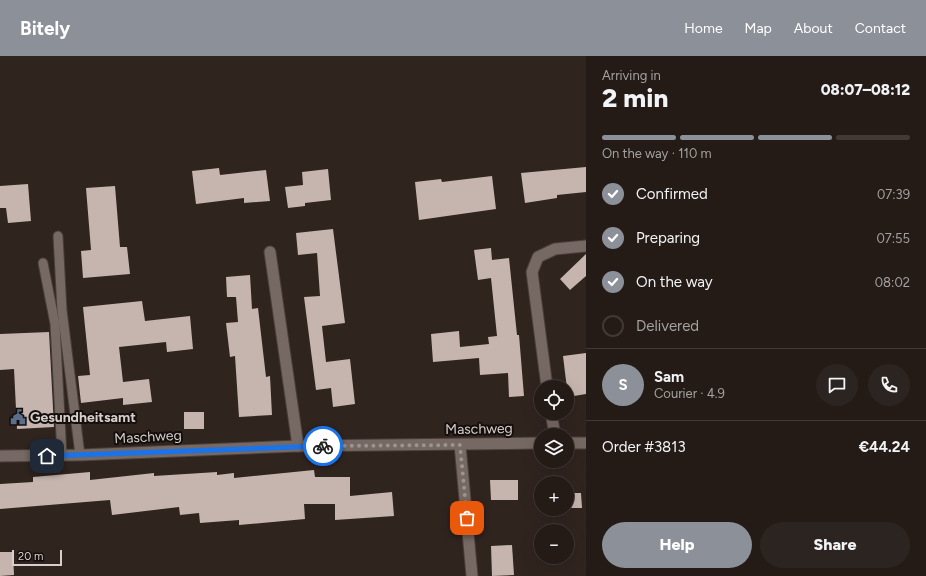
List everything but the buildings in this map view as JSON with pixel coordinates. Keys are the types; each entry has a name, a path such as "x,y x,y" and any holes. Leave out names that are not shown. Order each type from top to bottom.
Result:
{"street":[{"path":"546,380 532,272 538,257 555,249 586,246"},
{"path":"270,252 298,446"},
{"name":"Maschweg","path":"0,456 80,456 298,446 534,443"},
{"path":"574,443 586,443"},
{"path":"460,445 472,576"}],"lane":[{"path":"58,236 62,310 80,456"},
{"path":"42,263 55,324 62,456"}],"way so far":[{"path":"323,446 460,445 467,518"}],"place":[{"name":"Gesundheitsamt","path":"18,417"}],"route":[{"path":"47,456 323,446"}]}
